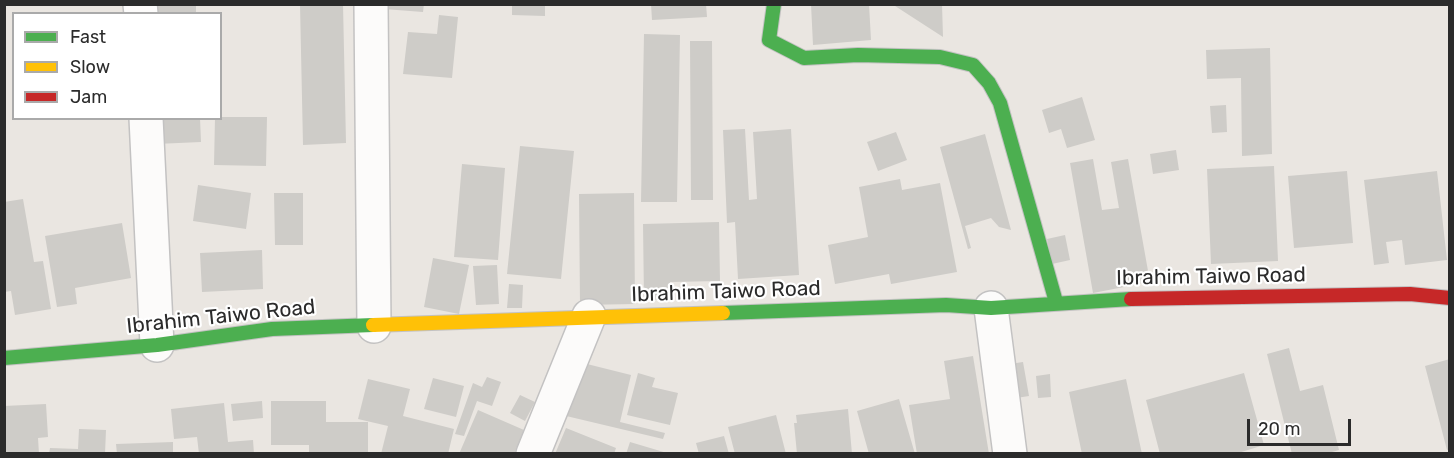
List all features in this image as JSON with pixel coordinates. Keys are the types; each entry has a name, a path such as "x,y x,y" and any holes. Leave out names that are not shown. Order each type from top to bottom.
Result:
{"main road":[{"path":"774,4 769,40 804,58 858,55 940,57 973,65 989,83 1000,103 1056,302"},
{"name":"Ibrahim Taiwo Road","path":"4,358 157,345 272,329 946,305 991,308 1056,302 1410,294 1449,298"}],"street":[{"path":"371,4 374,326"},
{"path":"146,120 157,345"},
{"path":"991,308 1010,453"},
{"path":"532,453 589,316"}],"building":[{"path":"300,4 343,4 346,143 303,145"},
{"path":"384,4 424,4 423,12 384,9"},
{"path":"512,4 545,4 545,16 512,15"},
{"path":"651,4 706,4 707,17 652,20"},
{"path":"811,4 869,4 871,40 813,45"},
{"path":"892,4 942,4 943,37"},
{"path":"151,5 196,5 196,12 151,12"},
{"path":"439,15 458,17 452,78 403,74 408,32 437,34"},
{"path":"644,34 680,35 677,202 641,202"},
{"path":"690,41 712,41 713,200 691,200"},
{"path":"1270,48 1272,154 1242,156 1241,78 1207,79 1206,50"},
{"path":"1082,97 1095,140 1067,148 1061,129 1049,133 1042,110"},
{"path":"1226,105 1227,132 1212,133 1210,106"},
{"path":"222,117 267,117 266,166 214,165 215,120 222,120"},
{"path":"155,120 200,120 201,142 156,144"},
{"path":"745,129 749,200 757,199 753,132 791,129 799,275 738,279 735,222 727,223 723,130"},
{"path":"896,132 907,160 878,171 867,142"},
{"path":"985,134 1011,230 999,227 991,218 965,226 971,248 968,249 940,147"},
{"path":"520,146 574,151 561,279 507,274"},
{"path":"1176,150 1179,170 1153,174 1150,154"},
{"path":"1093,159 1102,210 1119,208 1111,162 1128,159 1150,282 1093,293 1070,163"},
{"path":"462,164 505,168 498,260 454,257"},
{"path":"1274,166 1278,261 1211,264 1207,169"},
{"path":"1347,171 1353,243 1294,248 1288,176"},
{"path":"1437,171 1447,260 1405,265 1402,240 1386,242 1389,263 1374,265 1364,180"},
{"path":"900,179 902,190 940,183 957,272 891,284 889,274 835,284 828,245 868,237 859,187"},
{"path":"198,185 251,193 246,229 193,221"},
{"path":"274,193 303,193 303,245 275,245"},
{"path":"634,193 635,304 580,305 579,194"},
{"path":"23,199 34,262 43,261 51,309 15,315 11,291 4,292 4,202"},
{"path":"719,222 720,281 670,282 670,300 644,300 643,224"},
{"path":"122,223 131,278 75,288 77,304 57,307 45,236"},
{"path":"1065,235 1070,260 1052,264 1047,239"},
{"path":"262,250 263,289 202,292 200,253"},
{"path":"433,258 469,265 459,314 424,307"},
{"path":"497,265 499,304 476,305 473,266"},
{"path":"509,284 523,285 522,308 507,308"},
{"path":"1289,348 1300,391 1323,385 1339,450 1325,454 1292,454 1267,354"},
{"path":"973,356 989,454 917,454 909,405 950,399 944,361"},
{"path":"1450,359 1450,449 1447,450 1425,366"},
{"path":"575,361 631,375 620,422 665,433 663,439 562,415"},
{"path":"1023,362 1029,396 1016,398 1010,364"},
{"path":"638,373 655,378 652,387 678,393 670,425 627,415"},
{"path":"1244,373 1264,445 1235,454 1160,454 1146,400"},
{"path":"1050,374 1051,397 1038,398 1036,376"},
{"path":"487,377 501,382 492,406 477,401 464,436 455,434 473,383 482,387"},
{"path":"433,378 464,386 456,417 424,409"},
{"path":"368,379 410,389 403,416 454,429 448,454 381,454 388,426 358,419"},
{"path":"1126,379 1142,454 1082,454 1069,392"},
{"path":"520,395 535,402 525,421 510,413"},
{"path":"899,399 915,454 869,454 857,411"},
{"path":"262,401 263,418 233,421 231,404"},
{"path":"271,401 326,401 326,422 368,422 368,454 309,454 309,445 271,445"},
{"path":"224,403 228,442 253,440 254,454 199,454 197,437 174,439 171,409"},
{"path":"46,404 48,437 38,438 39,454 4,454 4,406"},
{"path":"848,409 852,454 797,454 794,423 797,423 796,415"},
{"path":"478,410 524,430 514,454 459,454"},
{"path":"776,415 786,454 735,454 728,427"},
{"path":"566,428 616,448 614,454 555,454"},
{"path":"79,429 106,430 105,454 49,454 50,448 78,449"},
{"path":"724,436 729,454 699,454 696,443"},
{"path":"173,442 173,454 117,454 116,444"},
{"path":"630,442 667,453 667,454 626,454"}],"traffic: fast":[{"path":"774,4 769,40 804,58 858,55 940,57 973,65 989,83 1000,103 1056,302"},
{"path":"723,313 946,305 991,308 1131,299"},
{"path":"4,358 157,345 272,329 373,325"}],"traffic: slow":[{"path":"373,325 723,313"}],"traffic: jam":[{"path":"1131,299 1410,294 1450,298"}]}
